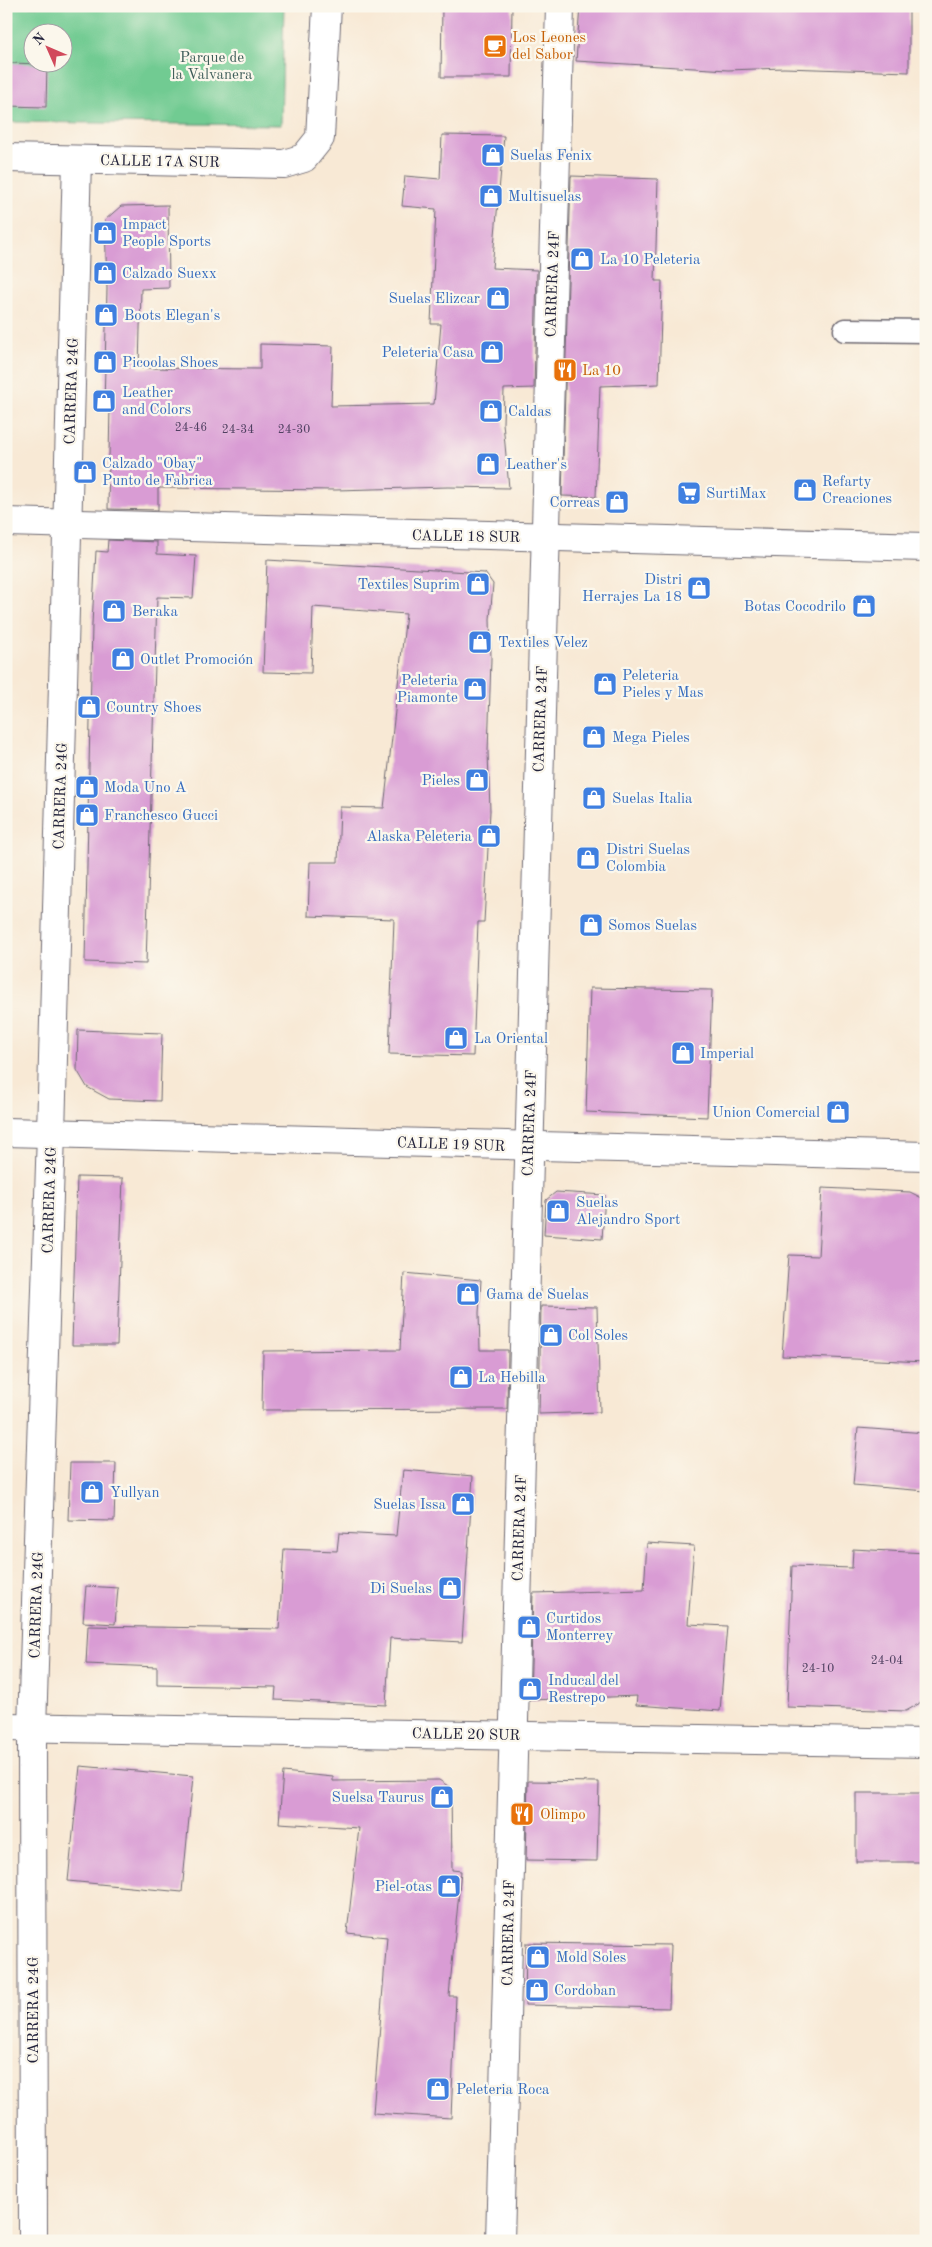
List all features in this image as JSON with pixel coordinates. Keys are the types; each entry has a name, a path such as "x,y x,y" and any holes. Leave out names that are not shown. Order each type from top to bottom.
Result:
{"street":[{"name":"CALLE 17A SUR","path":"6,158 284,164 304,158 311,152 320,138 327,6"},
{"name":"CARRERA 24F","path":"500,2241 560,6"},
{"name":"CARRERA 24G","path":"33,2241 19,1728 51,1133 77,160"},
{"name":"CALLE 18 SUR","path":"6,522 926,547"},
{"name":"CALLE 19 SUR","path":"6,1132 926,1156"},
{"name":"CALLE 20 SUR","path":"19,1728 513,1734 926,1743"}],"lane":[{"path":"845,330 926,331"}],"green space":[{"name":"Parque de la Valvanera","path":"6,6 284,6 281,125 6,122"}],"building":[{"path":"442,6 512,6 511,77 441,77"},
{"path":"580,6 909,6 909,72 784,68 728,70 576,61"},
{"path":"6,63 22,63 22,72 47,72 46,107 6,106"},
{"path":"442,135 504,136 492,268 537,270 534,388 504,389 503,423 509,488 448,487 336,490 158,488 158,510 108,509 110,405 104,405 107,289 105,220 121,206 168,205 169,288 141,289 139,368 260,369 260,344 333,346 331,406 434,404 441,324 431,324 436,209 402,206 405,176 440,179"},
{"path":"571,176 658,179 655,281 662,281 659,384 600,386 596,497 562,496"},
{"path":"108,540 157,542 157,554 196,556 193,598 157,597 146,964 85,962 92,624 96,551 107,552"},
{"path":"267,560 485,573 493,584 490,619 491,659 488,752 490,811 484,922 478,922 473,1056 389,1054 394,919 308,916 310,862 338,862 340,807 384,808 406,614 313,607 311,673 263,672"},
{"path":"590,988 712,990 707,1117 586,1112"},
{"path":"78,1030 162,1033 160,1101 109,1099 87,1087 77,1070"},
{"path":"77,1177 123,1178 117,1345 72,1345"},
{"path":"822,1188 910,1192 926,1200 926,1362 782,1356 789,1255 818,1256"},
{"path":"556,1192 605,1195 602,1239 544,1235 546,1200"},
{"path":"404,1273 481,1280 479,1313 480,1350 508,1350 507,1409 262,1410 263,1351 400,1350"},
{"path":"541,1306 597,1307 600,1412 539,1414"},
{"path":"858,1428 926,1433 926,1491 853,1485"},
{"name":"Yullyan","path":"70,1463 116,1463 114,1521 68,1520"},
{"path":"403,1470 473,1476 462,1642 390,1638 386,1705 275,1700 276,1687 157,1685 157,1667 86,1664 88,1626 279,1629 284,1549 337,1551 339,1533 396,1536"},
{"path":"647,1543 694,1546 688,1624 727,1626 720,1711 636,1705 637,1696 530,1700 533,1593 644,1590"},
{"path":"853,1549 926,1553 926,1688 922,1702 906,1711 787,1707 792,1566 852,1568"},
{"path":"86,1586 118,1588 115,1624 83,1622"},
{"path":"80,1766 193,1776 182,1892 68,1881"},
{"path":"283,1772 333,1777 333,1781 439,1780 451,1788 452,1870 461,1871 449,1996 456,1996 451,2118 373,2113 387,1937 347,1933 359,1828 279,1823"},
{"path":"528,1781 599,1782 597,1861 526,1860"},
{"path":"856,1793 926,1793 926,1862 856,1862"},
{"path":"526,1943 671,1945 669,2008 525,2005"}],"place":[{"name":"Los Leones del Sabor","path":"495,46"},
{"name":"Suelas Fenix","path":"493,155"},
{"name":"Multisuelas","path":"491,196"},
{"name":"Impact People Sports","path":"105,233"},
{"name":"La 10 Peleteria","path":"582,259"},
{"name":"Calzado Suexx","path":"105,273"},
{"name":"Suelas Elizcar","path":"498,298"},
{"name":"Boots Elegan's","path":"106,315"},
{"name":"Peleteria Casa","path":"492,352"},
{"name":"Picoolas Shoes","path":"105,362"},
{"name":"La 10","path":"565,370"},
{"name":"Leather and Colors","path":"104,401"},
{"name":"Caldas","path":"491,411"},
{"name":"Leather's","path":"488,464"},
{"name":"Calzado \"Obay\" Punto de Fabrica","path":"85,472"},
{"name":"Refarty Creaciones","path":"805,490"},
{"name":"SurtiMax","path":"689,493"},
{"name":"Correas","path":"617,502"},
{"name":"Textiles Suprim","path":"478,584"},
{"name":"Distri Herrajes La 18","path":"699,588"},
{"name":"Botas Cocodrilo","path":"864,606"},
{"name":"Beraka","path":"114,611"},
{"name":"Textiles Velez","path":"480,642"},
{"name":"Outlet Promoción","path":"123,659"},
{"name":"Peleteria Pieles y Mas","path":"605,684"},
{"name":"Peleteria Piamonte","path":"475,689"},
{"name":"Country Shoes","path":"89,707"},
{"name":"Mega Pieles","path":"594,737"},
{"name":"Pieles","path":"477,780"},
{"name":"Moda Uno A","path":"87,787"},
{"name":"Suelas Italia","path":"594,798"},
{"name":"Franchesco Gucci","path":"87,815"},
{"name":"Alaska Peleteria","path":"489,836"},
{"name":"Distri Suelas Colombia","path":"588,858"},
{"name":"Somos Suelas","path":"591,925"},
{"name":"La Oriental","path":"456,1038"},
{"name":"Imperial","path":"683,1053"},
{"name":"Union Comercial","path":"838,1112"},
{"name":"Suelas Alejandro Sport","path":"558,1211"},
{"name":"Gama de Suelas","path":"468,1294"},
{"name":"Col Soles","path":"551,1335"},
{"name":"La Hebilla","path":"461,1377"},
{"name":"Yullyan","path":"92,1492"},
{"name":"Suelas Issa","path":"463,1504"},
{"name":"Di Suelas","path":"450,1588"},
{"name":"Curtidos Monterrey","path":"529,1627"},
{"name":"Inducal del Restrepo","path":"530,1689"},
{"name":"Suelsa Taurus","path":"442,1797"},
{"name":"Olimpo","path":"522,1814"},
{"name":"Piel-otas","path":"449,1886"},
{"name":"Mold Soles","path":"538,1957"},
{"name":"Cordoban","path":"537,1990"},
{"name":"Peleteria Roca","path":"438,2089"}]}
